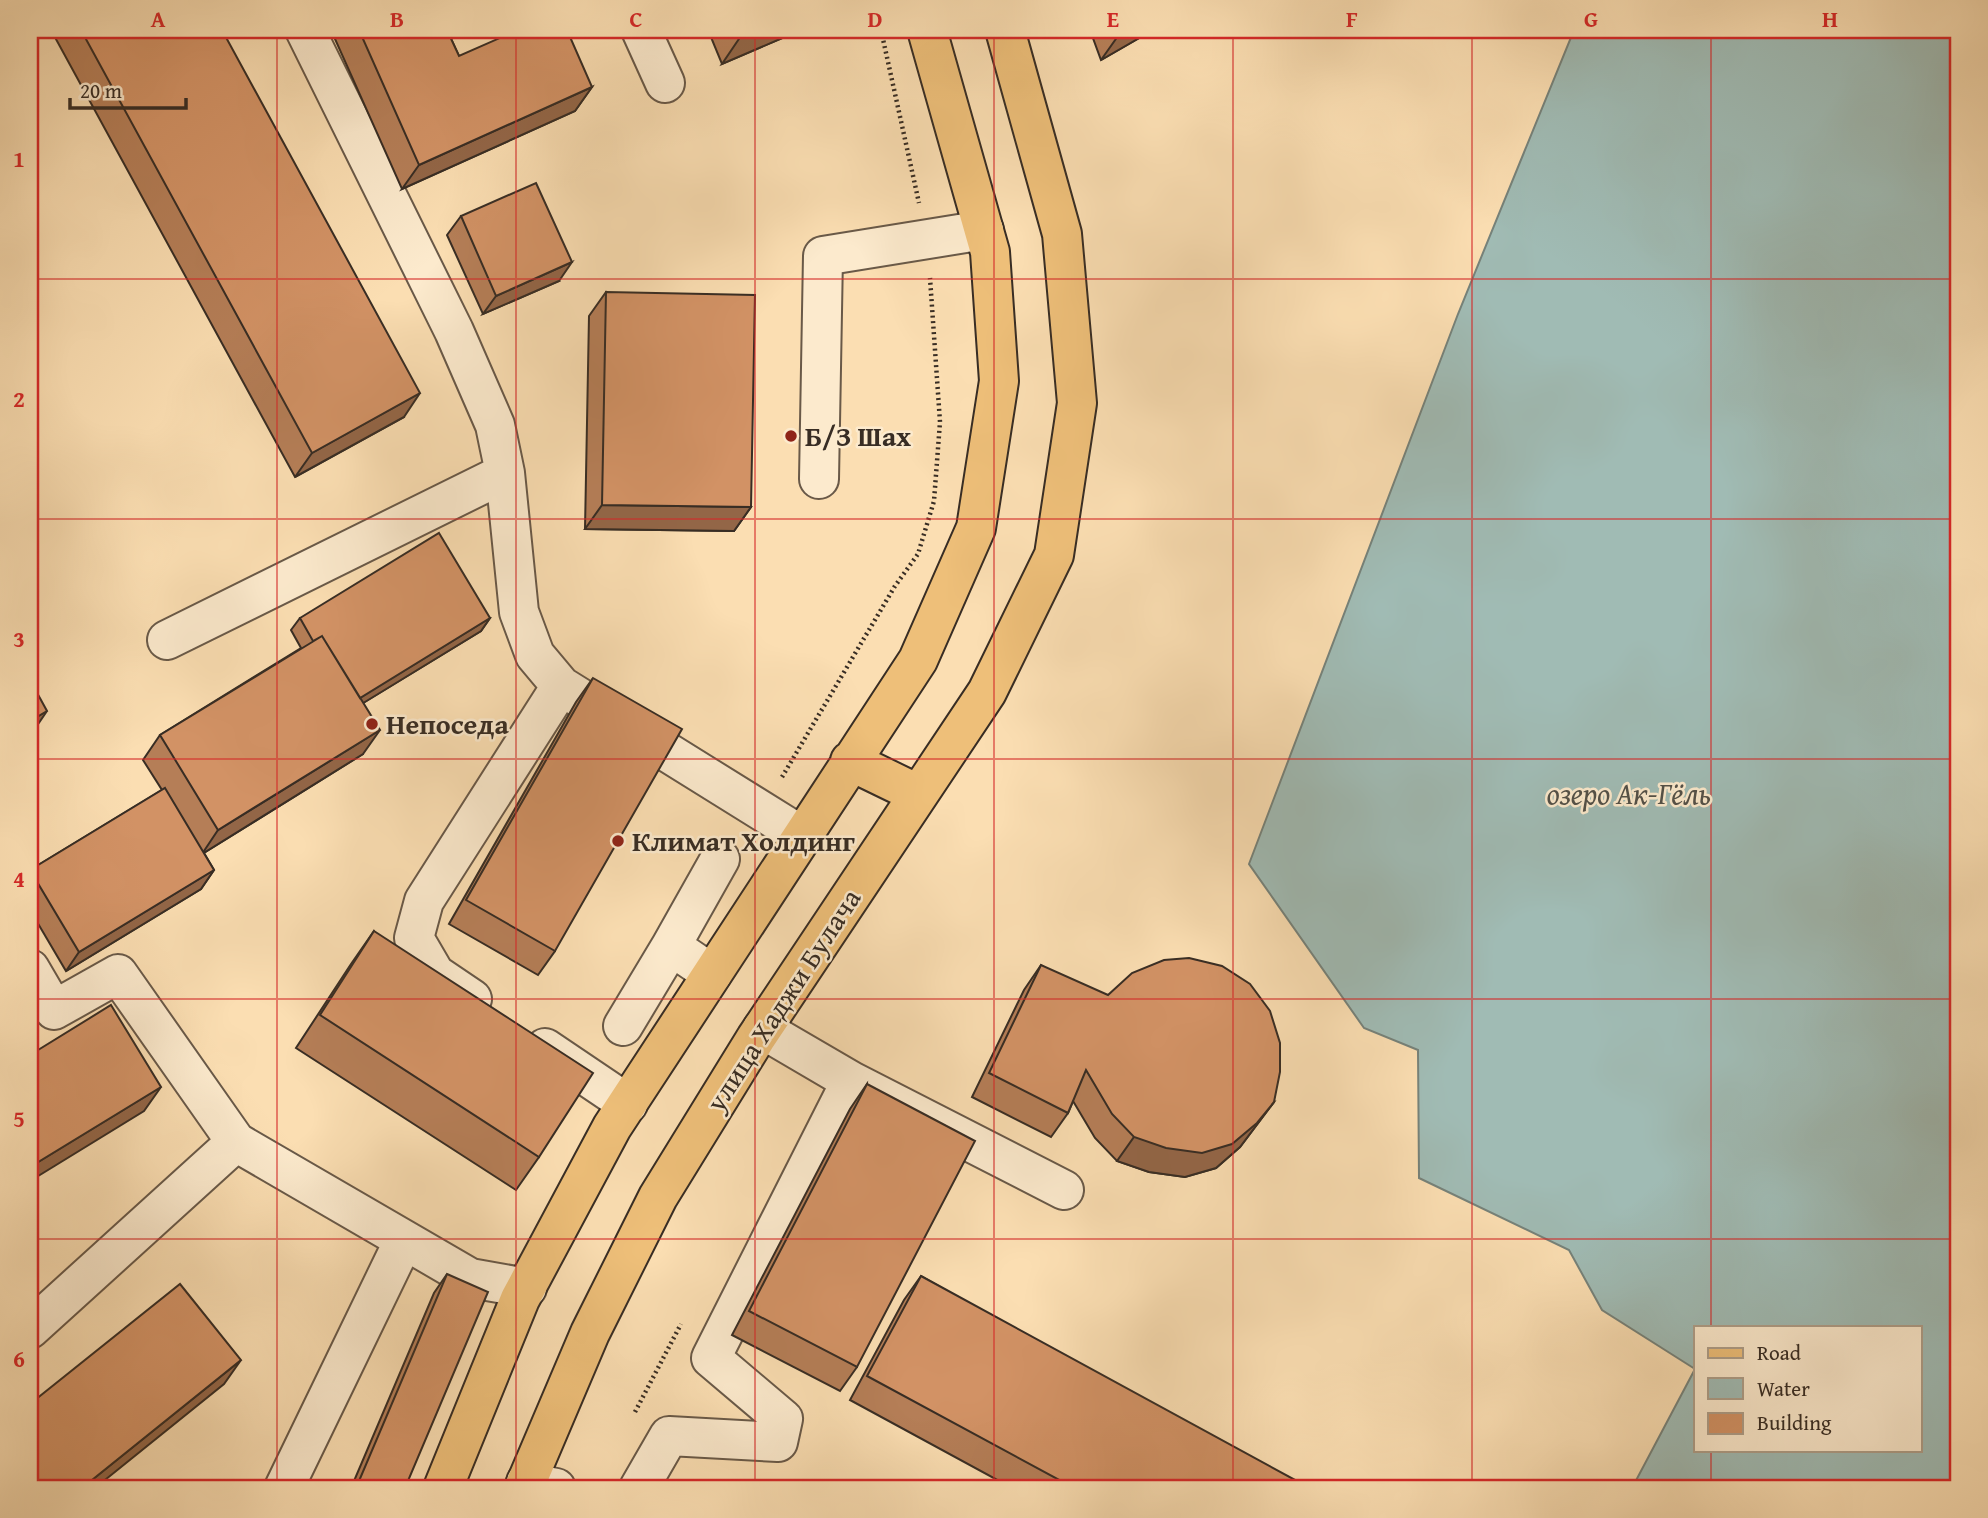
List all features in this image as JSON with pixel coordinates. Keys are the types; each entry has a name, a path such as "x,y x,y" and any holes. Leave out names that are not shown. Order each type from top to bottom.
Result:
{"main road":[{"path":"443,1488 527,1288 572,1199 628,1104 918,660 976,528 999,382 990,252 928,30"},
{"name":"улица Хаджи Булача","path":"535,1486 590,1333 658,1197 762,1029 987,692 1054,555 1077,403 1062,234 1005,30"},
{"path":"850,761 918,794"}],"street":[{"path":"305,30 454,331 495,425 505,473 519,612 535,655 561,687 802,835"},
{"path":"642,30 664,83"},
{"path":"819,479 823,256 984,230"},
{"path":"167,640 505,473"},
{"path":"561,687 424,901 414,938 435,974 628,1104"},
{"path":"623,1026 720,859"},
{"path":"671,946 712,974"},
{"path":"30,969 42,1017 118,974 236,1142 470,1278 527,1288"},
{"path":"762,1029 851,1081 1064,1190"},
{"path":"639,1488 669,1436 778,1442 783,1419 711,1358 851,1081"},
{"path":"30,1329 236,1142"},
{"path":"284,1488 404,1240"}],"path":[{"path":"761,810 895,586 918,554 934,501 940,422 927,239 881,30"}],"water":[{"name":"озеро Ак-Гёль","path":"1574,30 1958,30 1958,1488 1632,1488 1694,1371 1694,1452 1922,1452 1922,1326 1694,1326 1694,1368 1602,1310 1569,1250 1419,1178 1418,1050 1364,1028 1249,864 1458,314"}],"building":[{"path":"81,30 222,30 420,393 312,453"},
{"path":"359,30 447,30 459,56 518,30 567,30 592,87 419,165"},
{"path":"1116,30 1129,30 1118,36"},
{"path":"536,183 572,262 496,296 461,216"},
{"path":"606,292 755,295 751,507 602,505"},
{"path":"439,533 490,618 360,698 322,636 313,641 300,618"},
{"path":"322,636 380,730 218,830 160,735"},
{"path":"593,678 682,729 555,951 466,900"},
{"path":"30,680 47,711 30,721"},
{"path":"165,788 214,870 79,952 30,870"},
{"path":"374,931 593,1073 539,1157 320,1015"},
{"path":"1189,958 1222,966 1250,984 1270,1011 1280,1043 1280,1072 1274,1102 1257,1123 1232,1144 1202,1153 1166,1148 1134,1137 1112,1114 1086,1070 1068,1113 989,1073 1041,965 1108,995 1132,973 1164,960"},
{"path":"111,1005 161,1087 30,1167 30,1055"},
{"path":"867,1084 975,1141 857,1367 749,1311"},
{"path":"447,1274 488,1292 405,1488 356,1488"},
{"path":"921,1276 1297,1481 1294,1488 1074,1488 867,1376"},
{"path":"180,1284 241,1360 82,1488 30,1488 30,1404"}],"place":[{"name":"Б/З Шах","path":"791,436"},
{"name":"Непоседа","path":"372,724"},
{"name":"Климат Холдинг","path":"618,841"}]}
